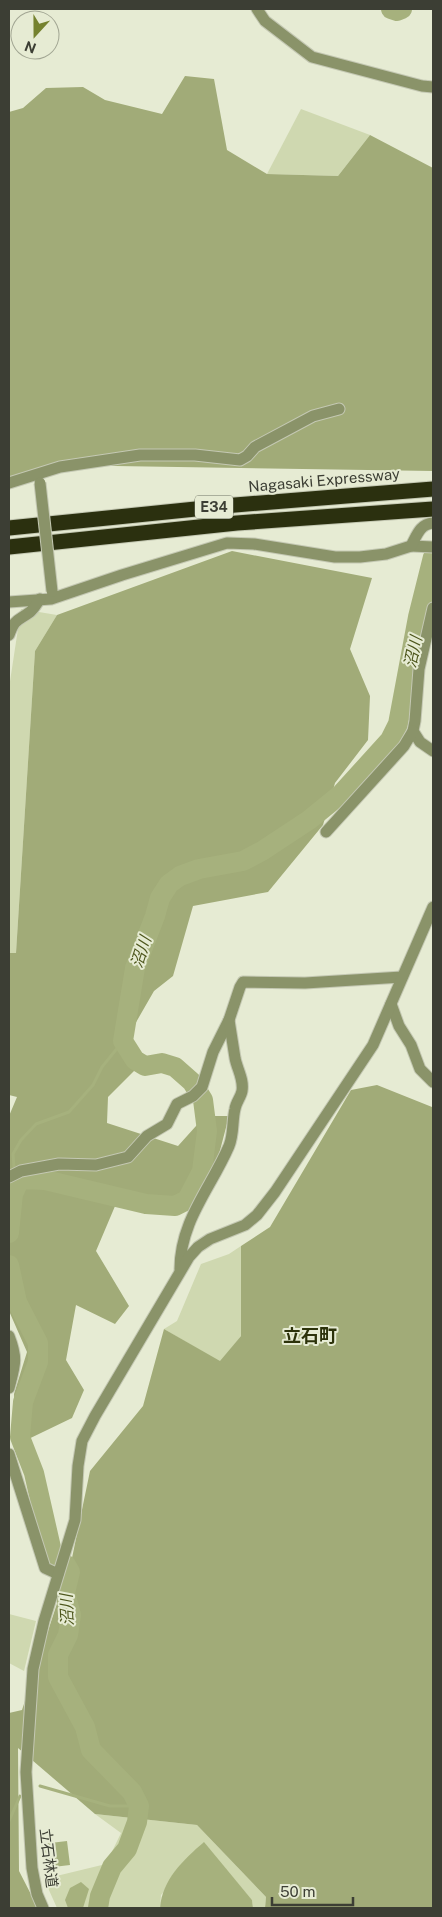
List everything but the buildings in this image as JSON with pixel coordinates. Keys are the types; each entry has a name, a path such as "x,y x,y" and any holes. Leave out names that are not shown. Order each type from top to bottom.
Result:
{"highway":[{"name":"Nagasaki Expressway","path":"9,528 235,505 427,490"},
{"name":"E34","path":"9,547 227,524 433,509"}],"street":[{"path":"256,9 265,21 312,57 433,88"},
{"path":"9,483 40,478 60,467 140,455 195,455 240,460 256,447 313,416 339,409"},
{"path":"40,478 48,596"},
{"path":"411,546 420,528 433,523"},
{"path":"9,602 48,596 227,543 254,544 335,557 386,554 411,546 430,547"},
{"path":"9,635 12,626 18,618 31,611 48,596"},
{"path":"326,832 404,746 413,732 419,669 433,608"},
{"path":"413,732 420,742 433,751"},
{"name":"立石林道","path":"44,1908 38,1894 32,1868 26,1772 33,1669 44,1621 75,1520 78,1466 82,1441 180,1271 198,1247 245,1226 257,1215 275,1192 373,1045 433,907"},
{"path":"9,1177 20,1171 59,1164 96,1165 128,1157 146,1136 167,1124 178,1104 193,1096 202,1087 213,1052 229,1020 243,982 305,983 402,977"},
{"path":"391,1004 399,1026 411,1045 420,1069 433,1082"},
{"path":"180,1271 180,1260 187,1226 195,1207 218,1170 230,1144 234,1111 242,1092 242,1081 235,1060 229,1020"},
{"path":"9,1336 15,1351 15,1364 9,1388"},
{"path":"9,1454 45,1568 58,1574"}],"shaded area":[{"path":"185,76 214,79 227,150 267,174 338,176 370,135 433,168 433,471 53,465 9,479 9,112 23,108 46,88 83,87 105,100 162,114"},
{"path":"301,109 370,135 338,176 267,174"},
{"path":"232,551 372,578 350,649 370,696 368,740 335,783 323,825 268,892 193,906 173,976 154,991 131,1031 137,1068 108,1097 107,1123 178,1146 205,1116 229,1116 217,1162 197,1201 121,1192 96,1251 129,1306 115,1324 76,1305 66,1360 84,1390 72,1418 16,1445 14,1394 27,1352 9,1311 9,1188 11,1178 9,1170 9,1116 17,1097 9,1095 9,953 16,953 35,651 57,615"},
{"path":"21,609 57,615 35,651 16,953 9,953 9,688"},
{"path":"377,1085 432,1107 433,1103 433,1908 265,1908 266,1897 197,1825 95,1814 18,1748 19,1871 38,1908 9,1908 9,1713 22,1710 72,1558 90,1471 143,1406 164,1329 220,1361 241,1336 241,1246 270,1227 351,1090"},
{"path":"241,1246 241,1336 220,1362 164,1329 177,1321 201,1264 229,1254"},
{"path":"9,1614 36,1621 24,1671 9,1663"},
{"path":"95,1814 197,1825 266,1897 265,1908 253,1908 252,1900 203,1843 161,1895 160,1908 57,1908 44,1879 106,1864 121,1833"},
{"path":"67,1841 70,1865 45,1868 42,1844"},
{"path":"204,1842 252,1900 253,1908 160,1908 165,1888 175,1871"},
{"path":"81,1882 89,1889 83,1908 68,1908 65,1900 70,1888"}],"waterway":[{"name":"沼川","path":"391,9 397,11 402,9"},
{"name":"沼川","path":"9,1233 13,1194 20,1179 45,1180 146,1204 175,1206 187,1200 202,1171 207,1131 203,1100 192,1082 175,1067 162,1063 145,1066 135,1060 123,1041 135,968 160,898 169,884 180,876 199,869 243,861 262,851 309,820 341,794 390,740 398,724 418,617 433,557"},
{"path":"14,1168 13,1154 21,1140 36,1124 69,1112 93,1085 102,1067 123,1041"},
{"name":"沼川","path":"9,1265 17,1302 38,1343 38,1362 23,1402 20,1437 34,1473 52,1552 66,1565 70,1572 65,1593 71,1615 68,1635 58,1655 58,1677 85,1727 91,1750 132,1792 139,1806 137,1822 127,1849 112,1867 100,1896 98,1908"},
{"path":"40,1786 110,1806 139,1806"},
{"path":"9,1821 20,1796"}],"district":[{"name":"立石町","path":"310,1335"}]}
